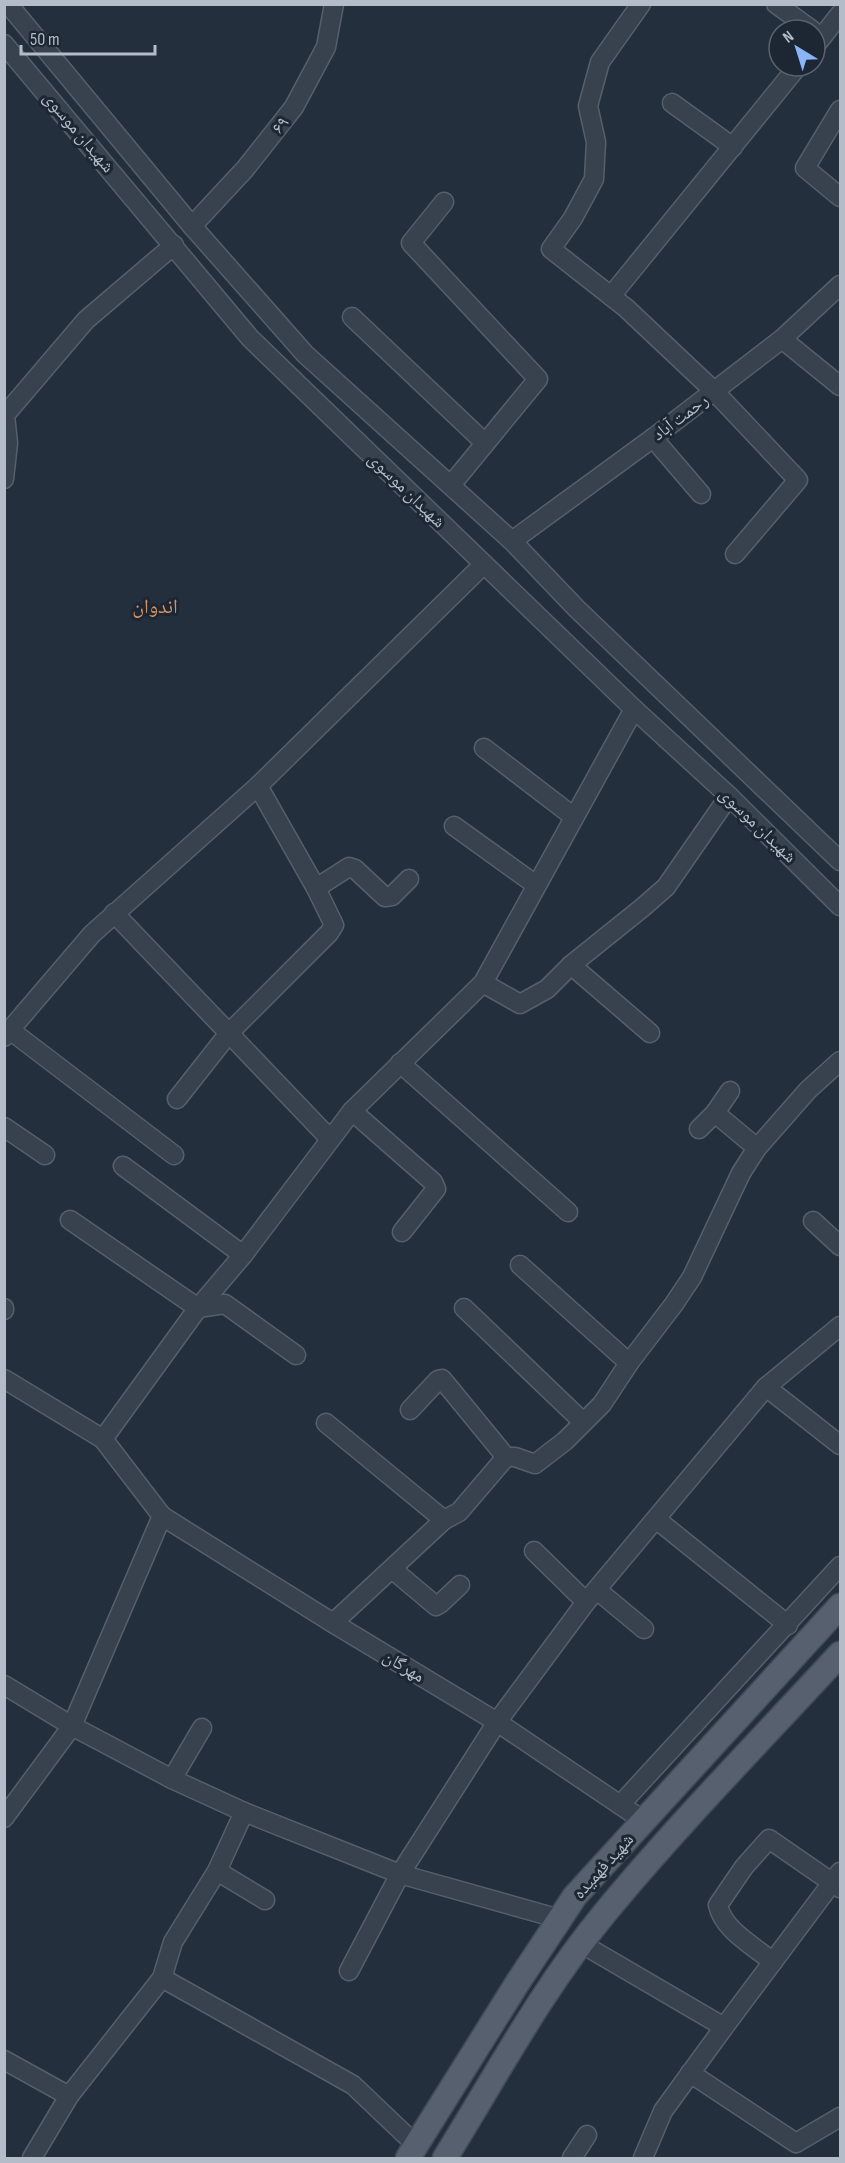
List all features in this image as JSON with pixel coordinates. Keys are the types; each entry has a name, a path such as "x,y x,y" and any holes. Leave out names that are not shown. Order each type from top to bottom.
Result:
{"main road":[{"name":"شهید فهمیده","path":"413,2152 574,1896 840,1606"},
{"name":"شهید فهمیده","path":"445,2158 544,1996 603,1915 665,1844 840,1657"},
{"path":"770,1683 770,1693 776,1702 785,1706 795,1704"},
{"path":"737,1719 746,1720 754,1725 760,1731 762,1740"}],"street":[{"name":"شهیدان موسوی","path":"8,4 192,226 305,354 512,541 576,608 840,861"},
{"name":"۶۹","path":"192,226 245,169 294,107 326,47 334,4"},
{"path":"641,4 600,62 588,106 596,142 594,179 573,219 551,249 626,308 714,391 798,480 735,554"},
{"path":"776,4 794,18"},
{"path":"827,26 840,14"},
{"name":"شهیدان موسوی","path":"4,44 250,338 634,709 729,796 840,906"},
{"path":"610,296 788,78"},
{"path":"672,103 733,147"},
{"path":"74,126 95,108"},
{"path":"840,110 806,168 840,197"},
{"path":"444,202 411,243 538,379 451,485"},
{"path":"4,479 5,415 86,320 174,245"},
{"name":"رحمت آباد","path":"512,541 653,438 782,339 839,289"},
{"path":"352,317 486,443"},
{"path":"782,339 840,386"},
{"path":"653,438 700,494"},
{"path":"174,1155 7,1033 92,934 258,786 484,564"},
{"path":"103,1439 198,1308 243,1255 352,1111 483,983 634,709"},
{"path":"484,748 574,817"},
{"path":"177,1099 229,1033 334,925 316,888 258,786"},
{"path":"483,983 520,1004 547,989 571,964 666,887 729,796"},
{"path":"454,826 536,885"},
{"path":"316,888 349,867 355,869 385,897 392,896 409,879"},
{"path":"114,914 330,1139"},
{"path":"571,964 650,1033"},
{"path":"333,1623 444,1520 459,1512 506,1457 515,1457 535,1464 565,1441 602,1404 692,1277 741,1173 757,1148 808,1090 840,1061"},
{"path":"400,1063 568,1212"},
{"path":"699,1129 730,1091"},
{"path":"352,1111 433,1182 436,1190 402,1232"},
{"path":"714,1113 757,1148"},
{"path":"4,1127 45,1155"},
{"path":"123,1166 243,1255"},
{"path":"70,1220 198,1308 225,1304 296,1355"},
{"path":"813,1221 840,1246"},
{"path":"520,1265 629,1363"},
{"path":"464,1308 583,1422"},
{"path":"349,1971 400,1874 497,1722 591,1596 766,1387 840,1326"},
{"path":"4,1379 103,1439 162,1516 72,1726 4,1818"},
{"path":"410,1410 438,1380 442,1379 506,1457"},
{"path":"766,1387 840,1445"},
{"path":"326,1423 444,1520"},
{"name":"مهرگان","path":"162,1516 497,1722 644,1821"},
{"path":"656,1519 788,1625"},
{"path":"534,1551 591,1596 644,1629"},
{"path":"620,1805 840,1566"},
{"path":"392,1569 436,1605 441,1604 460,1585"},
{"path":"4,1685 72,1726 172,1779 244,1812 400,1874 560,1919"},
{"path":"172,1779 202,1728"},
{"path":"32,2158 69,2096 162,1978 173,1942 217,1871 244,1812"},
{"path":"643,2158 663,2111 723,2027 838,1881 769,1839 744,1867 717,1905 726,1923 773,1962"},
{"path":"217,1871 264,1900"},
{"path":"582,1944 723,2027"},
{"path":"162,1978 353,2085 413,2152"},
{"path":"4,2060 69,2096"},
{"path":"690,2073 789,2150 796,2143 840,2117"},
{"path":"572,2158 587,2135"}],"district":[{"name":"اندوان","path":"155,606"}]}
